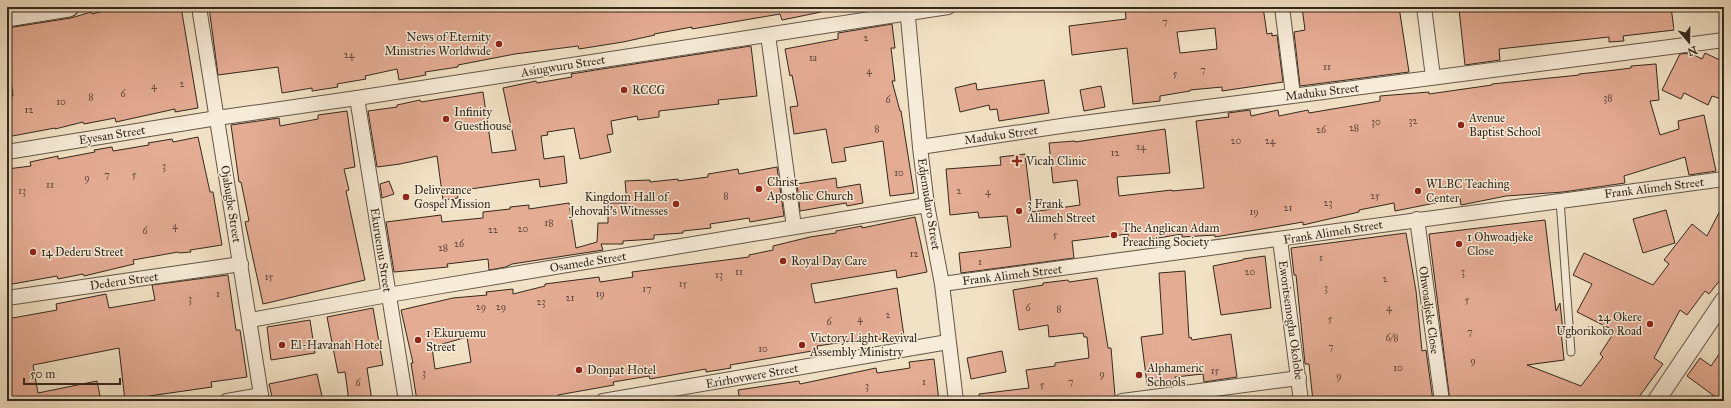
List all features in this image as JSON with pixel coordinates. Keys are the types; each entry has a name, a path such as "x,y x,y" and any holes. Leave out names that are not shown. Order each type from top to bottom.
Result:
{"main road":[{"path":"7,17 69,7"}],"street":[{"name":"Ojabugbe Street","path":"199,7 262,398"},
{"name":"Asiugwuru Street","path":"217,118 768,35 908,10 948,7"},
{"path":"1282,7 1293,95"},
{"path":"1424,7 1433,77"},
{"name":"Edjemudaro Street","path":"908,10 920,147 927,205 942,284 956,401"},
{"path":"768,35 794,227"},
{"name":"Maduku Street","path":"920,147 1068,125 1293,95 1724,40"},
{"name":"Ekuruemu Street","path":"357,98 406,401"},
{"name":"Eyesan Street","path":"7,152 217,118"},
{"name":"Frank Alimeh Street","path":"942,284 1280,240 1417,219 1724,179"},
{"name":"Osamede Street","path":"250,320 388,295 927,205"},
{"name":"Ohwoadjeke Close","path":"1417,219 1442,401"},
{"name":"Eworitsemogha Okolobe","path":"1280,240 1301,401"},
{"name":"Dederu Street","path":"7,298 241,264"},
{"path":"1656,401 1724,300"},
{"name":"Erirhovwere Street","path":"603,401 948,342"},
{"path":"1122,401 1299,378"},
{"path":"227,401 262,398"}],"lane":[{"path":"1560,200 1571,352"}],"building":[{"path":"119,7 121,11 137,7 181,7 198,108 175,112 175,109 116,122 115,118 84,124 83,122 55,129 7,137 7,97 13,96 7,51 7,28 71,18 91,12 92,14"},
{"path":"209,7 820,7 821,12 782,20 780,14 692,29 692,27 654,34 655,35 623,42 579,49 578,46 515,54 458,65 458,67 425,72 426,75 399,80 397,69 365,76 366,79 337,84 338,87 312,91 312,88 282,93 278,67 218,75"},
{"path":"859,7 890,7 860,12"},
{"path":"1125,7 1263,7 1267,34 1272,33 1272,36 1277,35 1283,82 1222,91 1222,87 1190,90 1160,96 1160,101 1133,104 1127,48 1072,55 1069,26 1126,19","holes":["1215,28 1217,49 1180,53 1177,32"]},
{"path":"1302,7 1399,7 1409,72 1300,86 1294,32 1305,30"},
{"path":"1473,7 1671,7 1674,30 1623,36 1624,41 1609,42 1609,37 1499,49 1500,60 1465,65 1459,9"},
{"path":"892,24 895,48 891,48 895,81 892,81 901,111 914,193 890,196 883,141 844,148 846,161 832,163 826,129 794,134 790,107 798,106 785,49 838,39 838,33"},
{"path":"751,46 757,96 718,100 719,104 659,111 659,117 638,120 637,116 611,121 613,134 607,135 611,152 580,159 574,128 547,132 548,135 541,136 544,159 564,156 567,183 540,187 539,179 457,191 458,198 443,200 437,156 377,167 368,111 397,107 397,105 420,100 421,102 483,92 492,153 516,150 503,88 536,81 537,83 572,77 571,74"},
{"path":"1690,53 1702,59 1705,53 1724,62 1724,100 1712,96 1708,105 1684,93 1681,99 1662,90 1680,54"},
{"path":"1656,64 1659,100 1650,101 1660,135 1679,129 1678,121 1704,115 1716,171 1689,175 1685,157 1624,176 1625,183 1563,192 1506,196 1461,205 1460,198 1395,211 1394,203 1359,210 1359,212 1303,225 1303,222 1215,237 1215,235 1182,237 1182,234 1129,243 1128,234 1072,241 1074,258 961,273 959,253 1011,247 1007,216 979,218 978,212 950,215 946,169 1001,165 1000,157 1025,154 1032,212 1080,205 1077,180 1053,183 1049,143 1075,142 1165,129 1170,173 1117,177 1119,196 1204,188 1196,121 1229,117 1228,113 1250,110 1251,116 1278,110 1279,116 1308,110 1309,113 1380,101 1380,96 1429,92 1429,94 1492,84 1579,75 1631,68 1631,66"},
{"path":"1044,80 1049,113 999,121 997,109 990,110 989,105 960,112 955,88 976,83 977,90"},
{"path":"1101,86 1105,107 1084,111 1080,90"},
{"path":"347,111 355,167 344,169 349,190 346,191 365,280 263,304 245,222 249,221 241,182 239,182 231,125 279,118 280,126 318,119 318,115"},
{"path":"198,137 210,192 213,192 222,245 190,250 191,252 178,252 133,260 134,264 84,276 83,274 58,279 57,276 7,285 7,169 31,166 30,162 58,156 58,159 112,147 113,151 149,145 148,143 172,139 173,142"},
{"path":"777,167 784,216 750,222 749,218 710,224 711,228 683,231 683,233 654,235 654,239 623,241 623,244 601,244 603,250 512,264 506,267 489,270 488,259 447,264 448,267 394,272 386,222 441,215 442,222 483,218 483,212 510,209 510,207 529,205 529,209 569,203 576,248 597,242 598,223 608,223 608,203 627,203 625,181 650,180 650,182 678,179 678,181 708,177 708,174 738,169 739,174"},
{"path":"836,178 837,188 860,184 863,203 847,206 846,203 800,211 797,184"},
{"path":"389,181 394,194 382,198 380,184"},
{"path":"1724,203 1724,275 1709,294 1705,291 1687,315 1680,310 1654,358 1663,364 1636,401 1450,401 1429,234 1545,220 1556,311 1560,303 1564,360 1527,365 1581,386 1603,357 1600,354 1615,331 1577,312 1592,284 1573,275 1584,253 1653,285 1669,264 1664,260 1692,224 1707,236"},
{"path":"1666,210 1675,243 1643,253 1633,219"},
{"path":"915,217 927,272 897,278 896,270 811,284 815,303 897,288 904,336 817,346 818,350 730,365 731,368 706,372 706,369 650,379 649,376 613,382 614,385 558,395 559,398 542,401 534,401 533,398 517,401 417,401 411,363 413,363 401,310 453,298 487,295 486,292 513,289 513,294 545,286 545,284 599,277 600,282 633,277 632,272 749,257 749,255 773,250 773,246 810,237 836,233 836,231 862,226 862,228","holes":["467,337 471,362 435,369 432,347"]},
{"path":"1406,233 1416,291 1422,351 1426,350 1433,401 1313,401 1309,364 1305,364 1296,275 1294,275 1291,248"},
{"path":"1265,256 1271,308 1221,315 1213,266 1243,259"},
{"path":"1185,271 1189,338 1191,337 1192,340 1231,334 1237,377 1204,382 1203,374 1175,377 1176,381 1147,384 1141,337 1163,334 1159,273"},
{"path":"228,275 236,330 240,330 247,377 211,382 212,387 149,396 149,401 125,401 119,348 33,365 38,393 97,381 101,401 7,401 7,319 57,310 56,304 106,294 109,308 155,300 152,285"},
{"path":"1097,278 1108,348 1111,348 1114,398 1088,401 979,401 979,394 1029,388 1026,370 1055,366 1055,363 1089,358 1087,337 1084,337 1083,333 1049,337 1048,325 1019,330 1013,290 1043,285 1043,283 1068,280 1069,282"},
{"path":"373,308 383,365 367,368 372,401 349,401 345,372 338,373 327,317"},
{"path":"310,320 315,353 271,360 267,327"},
{"path":"1724,347 1724,401 1721,401 1687,376 1700,358 1711,366"},
{"path":"1002,351 1006,372 971,379 967,358"},
{"path":"934,359 939,401 740,401 738,390 799,381 800,384 876,368 877,373 910,368 909,362"},
{"path":"317,374 323,401 273,401 269,384"}],"place":[{"name":"News of Eternity Ministries Worldwide","path":"499,44"},
{"name":"RCCG","path":"624,90"},
{"name":"Infinity Guesthouse","path":"446,119"},
{"name":"Avenue Baptist School","path":"1461,125"},
{"name":"Vicah Clinic","path":"1017,161"},
{"name":"Christ Apostolic Church","path":"759,189"},
{"name":"WLBC Teaching Center","path":"1418,191"},
{"name":"Deliverance Gospel Mission","path":"406,197"},
{"name":"Kingdom Hall of Jehovah's Witnesses","path":"676,204"},
{"name":"3 Frank Alimeh Street","path":"1019,211"},
{"name":"The Anglican Adam Preaching Society","path":"1114,235"},
{"name":"1 Ohwoadjeke Close","path":"1459,244"},
{"name":"14 Dederu Street","path":"33,252"},
{"name":"Royal Day Care","path":"783,261"},
{"name":"24 Okere Ugborikoko Road","path":"1650,324"},
{"name":"1 Ekuruemu Street","path":"418,340"},
{"name":"El-Havanah Hotel","path":"282,345"},
{"name":"Victory Light Revival Assembly Ministry","path":"802,345"},
{"name":"Donpat Hotel","path":"579,370"},
{"name":"Alphameric Schools","path":"1139,375"}]}
